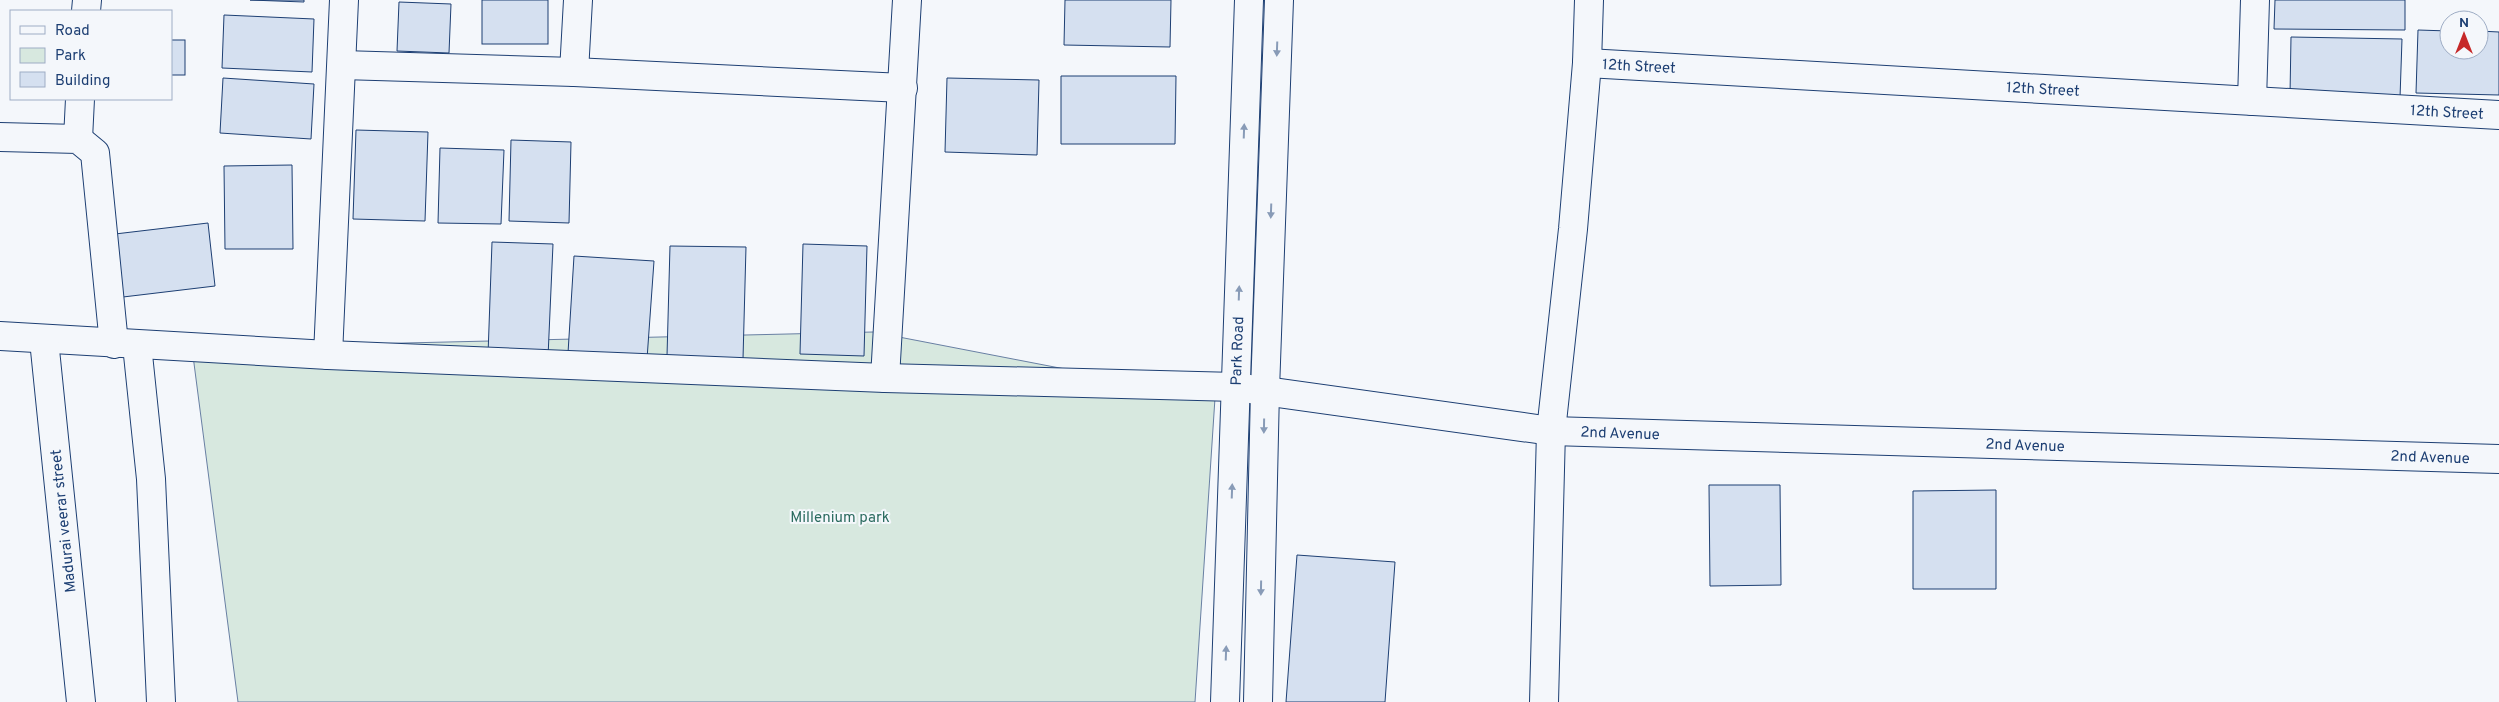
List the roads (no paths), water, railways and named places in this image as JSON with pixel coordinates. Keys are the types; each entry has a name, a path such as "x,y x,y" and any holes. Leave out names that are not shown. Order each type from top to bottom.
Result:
{"street":[{"path":"328,355 344,0"},
{"path":"574,72 578,0"},
{"path":"885,378 907,0"},
{"name":"Park Road","path":"1225,702 1249,0"},
{"name":"Park Road","path":"1258,702 1265,390 1279,0"},
{"path":"1544,702 1550,431 1572,229 1587,64 1589,0"},
{"path":"2252,101 2255,0"},
{"name":"12th Street","path":"1587,64 2499,115"},
{"path":"342,65 574,72 903,88"},
{"path":"78,139 80,100"},
{"path":"0,137 78,139 95,153 126,344 151,479 161,702"},
{"name":"2nd Avenue","path":"0,336 328,355 885,378 1236,387 1550,431 2499,459"},
{"name":"Madurai veerar street","path":"44,340 82,702"}],"park label":[{"name":"Millenium park","path":"840,517"}]}
